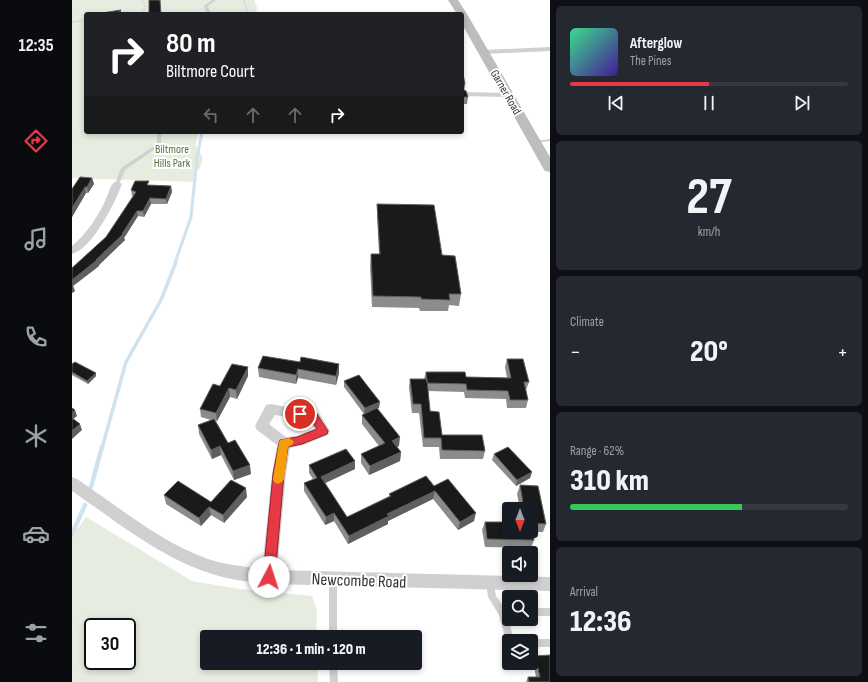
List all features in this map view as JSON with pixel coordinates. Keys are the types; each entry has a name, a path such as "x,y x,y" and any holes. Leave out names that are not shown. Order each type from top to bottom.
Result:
{"main road":[{"name":"Garner Road","path":"453,0 461,12"},
{"name":"Garner Road","path":"464,18 550,168"}],"street":[{"path":"483,52 550,49"},
{"path":"464,94 508,95"},
{"path":"72,251 103,215 112,201 117,184"},
{"path":"269,577 279,474 284,443"},
{"name":"Newcombe Road","path":"72,483 169,549 206,565 234,572 269,577 550,584"}],"lane":[{"path":"208,12 206,6 214,0"},
{"path":"117,184 123,169 159,144 159,134"},
{"path":"535,142 550,140"},
{"path":"333,579 333,630"},
{"path":"490,583 492,597 502,608"},
{"path":"538,612 550,612"},
{"path":"538,643 550,643"},
{"path":"334,670 334,682"}],"path":[{"path":"142,0 145,6 144,12"},
{"path":"72,22 84,20"}],"green space":[{"name":"Biltmore Hills Park","path":"72,0 254,0 257,7 256,12 84,12 84,134 198,134 196,145 203,158 200,168 195,172 197,182 72,178"},
{"path":"86,517 192,581 240,589 312,596 317,610 316,630 200,630 200,670 317,670 318,682 72,682 72,536"}],"building":[{"path":"149,0 160,0 161,12 149,12"},
{"path":"464,90 466,91 468,97 464,97"},
{"path":"80,177 92,178 72,208 72,189"},
{"path":"135,181 149,181 147,185 171,186 166,199 150,198 143,211 137,211 123,234 97,260 72,280 72,268 106,237 136,192 131,190"},
{"path":"377,204 434,205 442,255 455,256 461,294 449,294 450,300 421,299 421,297 373,296 371,254 380,254"},
{"path":"263,356 300,362 301,357 339,364 336,376 298,369 296,375 258,368"},
{"path":"507,359 523,359 529,382 524,382 528,400 510,400 508,391 467,390 466,384 427,383 426,372 465,372 466,377 511,378"},
{"path":"75,362 96,373 87,381 72,372 72,364"},
{"path":"232,364 248,367 236,390 229,388 216,413 200,409 213,384 220,386"},
{"path":"359,375 380,402 365,408 344,381"},
{"path":"410,379 427,379 430,411 439,412 442,435 482,435 485,451 442,450 441,438 424,438 421,404 413,404"},
{"path":"377,408 400,437 392,441 401,452 370,466 361,454 385,443 362,415"},
{"path":"72,418 80,424 72,431"},
{"path":"214,419 228,443 235,440 250,465 233,471 220,446 211,450 198,425"},
{"path":"508,447 532,472 517,480 494,454"},
{"path":"346,449 355,461 321,477 347,517 391,496 389,494 426,476 434,486 448,479 476,513 460,522 435,491 387,514 389,516 349,536 334,513 326,517 304,483 317,478 309,465"},
{"path":"231,480 246,488 223,515 209,507 199,518 164,495 178,481 211,502"},
{"path":"520,485 538,486 546,524 538,523 538,502 523,502"},
{"path":"485,522 502,522 502,538 534,538 534,540 487,539"},
{"path":"550,655 550,682 529,682 528,677 540,677 538,669 538,656"}],"waterway":[{"path":"244,0 247,12"},
{"path":"175,263 191,217 197,158 202,134"},
{"path":"102,448 126,362 161,300 176,262"},
{"path":"91,487 102,447"},
{"path":"72,534 85,505"}],"slow traffic":[{"path":"278,479 284,443 289,442"}],"route":[{"path":"269,577 279,474 284,443 298,441 323,431 314,417 300,414"}]}
